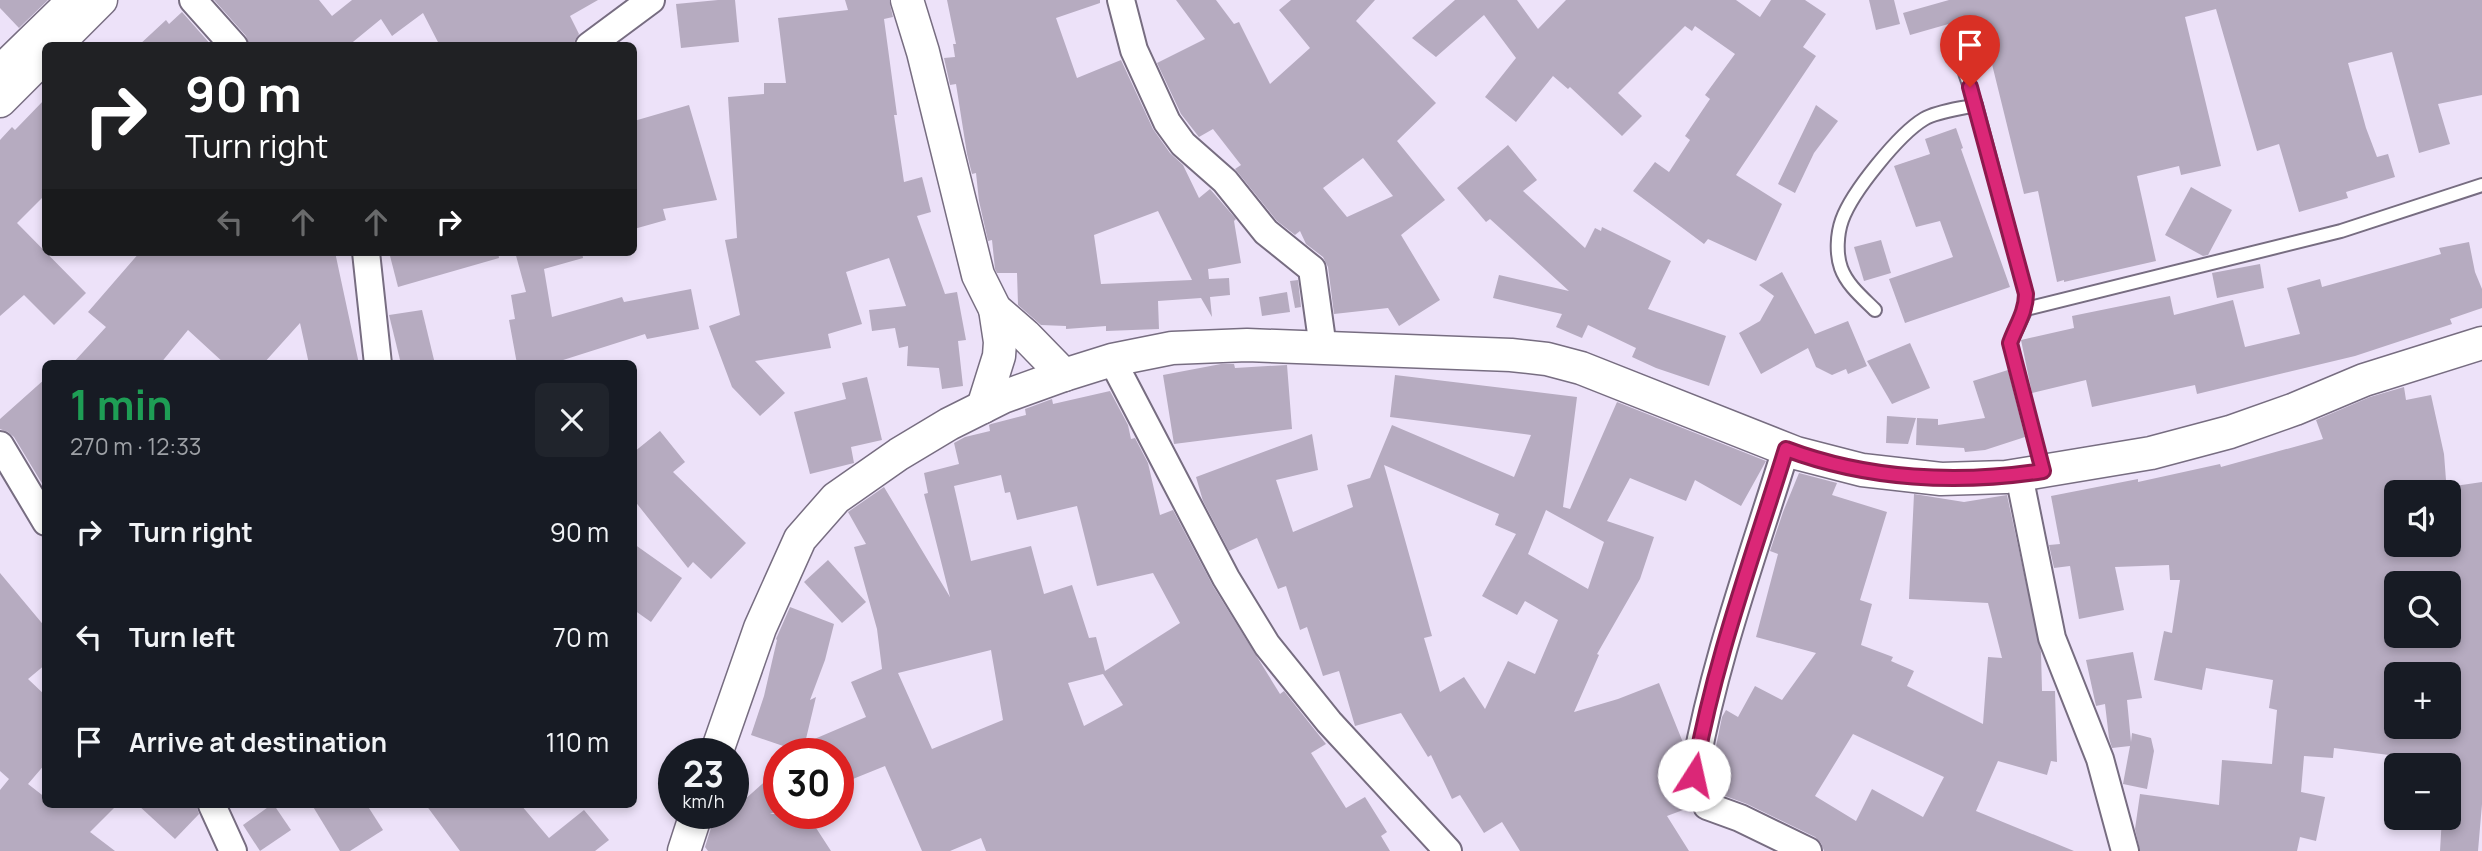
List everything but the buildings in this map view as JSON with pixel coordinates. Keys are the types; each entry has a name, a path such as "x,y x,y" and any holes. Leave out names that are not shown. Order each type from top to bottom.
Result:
{"street":[{"path":"0,72 74,0"},
{"path":"59,42 100,0"},
{"path":"193,0 230,42"},
{"path":"594,42 651,0"},
{"path":"907,0 923,51 978,275 995,310 1000,342 999,356 984,407"},
{"path":"1121,0 1134,50 1167,122 1183,144 1225,181 1266,232 1312,269 1323,348"},
{"path":"0,101 42,59"},
{"path":"366,256 378,360"},
{"path":"995,310 1025,335 1064,375"},
{"path":"722,738 760,628 800,539 836,498 899,454 949,424 1003,397 1112,360 1172,348 1247,345 1511,355 1547,359 1581,368 1786,449 1862,470 1941,480 2031,473 2151,453 2230,432 2364,380 2482,343"},
{"path":"1112,360 1220,566 1267,645 1329,722 1448,851"},
{"path":"0,445 42,515"},
{"path":"1786,449 1727,638 1699,742 1694,775 1700,783 1707,806 1740,818 1808,851"},
{"path":"2031,473 2052,638 2100,760 2125,851"},
{"path":"213,808 233,851"},
{"path":"684,851 691,829"}],"lane":[{"path":"1964,70 1976,105 2026,294 2026,309 2010,343 2031,473"},
{"path":"1875,310 1852,287 1841,269 1837,250 1842,219 1864,182 1905,134 1926,118 1976,105"},
{"path":"2026,309 2341,231 2482,185"}],"route":[{"path":"1694,775 1699,742 1727,638 1786,449 1862,470 1941,480 2006,477 2043,471 2010,343 2026,309 2026,294 1970,87"}]}
